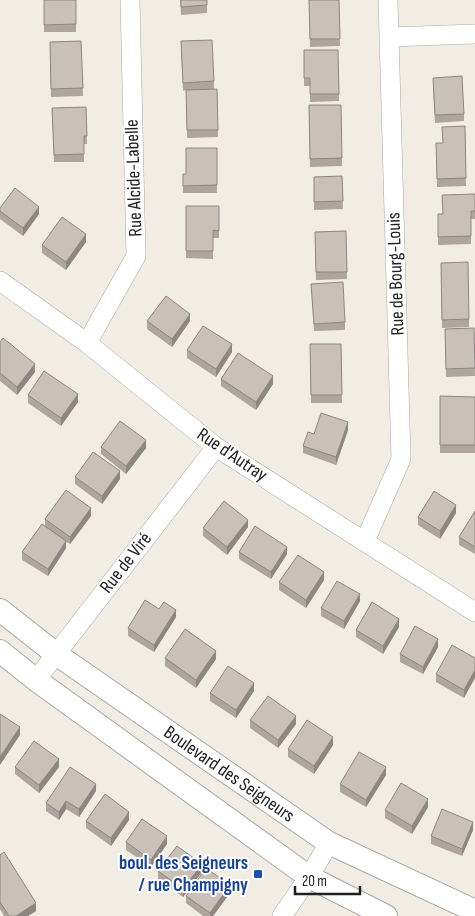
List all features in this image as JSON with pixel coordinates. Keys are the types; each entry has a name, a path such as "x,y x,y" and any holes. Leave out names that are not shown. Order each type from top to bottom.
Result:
{"street":[{"name":"Rue Alcide-Labelle","path":"87,343 136,256 130,0"},
{"name":"Rue de Bourg-Louis","path":"364,541 401,459 388,0"},
{"path":"389,37 475,34"},
{"name":"Rue d'Autray","path":"0,281 87,343 216,447 475,612"},
{"name":"Rue de Viré","path":"36,680 216,447"},
{"name":"Boulevard des Seigneurs","path":"0,610 56,654 329,843 475,912"},
{"name":"Boulevard des Seigneurs","path":"0,651 36,680 309,877 386,916"},
{"path":"282,916 309,877 329,843"}],"building":[{"path":"44,0 76,0 76,24 44,25"},
{"path":"181,0 207,0 207,5 181,7"},
{"path":"309,0 339,0 340,39 310,39"},
{"path":"212,40 214,81 183,83 181,41"},
{"path":"81,41 83,88 51,89 50,42"},
{"path":"304,50 338,50 339,94 310,94 310,78 304,78"},
{"path":"462,76 464,114 435,115 433,78"},
{"path":"217,89 218,130 187,130 186,90"},
{"path":"309,105 341,105 342,158 310,159"},
{"path":"86,107 87,136 84,136 84,154 54,155 52,108"},
{"path":"465,126 466,178 437,179 436,143 443,143 442,127"},
{"path":"186,148 217,148 217,185 183,186 183,174 186,174"},
{"path":"342,176 343,201 314,202 314,177"},
{"path":"15,188 39,207 23,228 0,211 0,208"},
{"path":"475,194 475,211 471,211 471,236 438,237 438,214 443,214 442,195"},
{"path":"186,206 219,206 219,231 213,230 213,251 186,251"},
{"path":"62,217 86,234 66,262 42,245"},
{"path":"346,231 347,272 316,272 315,232"},
{"path":"468,262 469,319 442,320 441,263"},
{"path":"343,282 345,322 314,324 311,284"},
{"path":"166,296 190,314 172,339 147,321"},
{"path":"203,326 232,344 216,369 187,350"},
{"path":"474,328 475,368 446,369 445,329"},
{"path":"3,338 35,364 17,387 0,373 0,342"},
{"path":"310,344 341,344 342,395 311,395"},
{"path":"238,353 273,376 256,402 221,379"},
{"path":"44,371 78,394 61,418 28,395"},
{"path":"440,396 475,397 475,445 440,445"},
{"path":"321,413 348,422 336,457 303,446 308,432 314,434"},
{"path":"120,421 146,440 126,466 101,447"},
{"path":"93,452 120,471 102,496 75,477"},
{"path":"66,490 91,508 70,537 45,519"},
{"path":"434,491 456,505 440,531 418,517"},
{"path":"224,501 248,520 227,547 203,528"},
{"path":"475,511 475,547 459,537"},
{"path":"42,524 66,541 48,569 22,552"},
{"path":"255,526 287,547 271,572 239,552"},
{"path":"298,555 324,572 306,600 279,582"},
{"path":"337,581 360,594 344,621 321,608"},
{"path":"145,600 159,609 164,602 176,610 154,645 128,628"},
{"path":"372,602 399,619 383,646 356,630"},
{"path":"415,626 438,639 423,667 400,654"},
{"path":"185,629 216,651 196,680 165,658"},
{"path":"452,645 475,658 475,670 464,690 436,674"},
{"path":"228,666 254,683 236,710 210,693"},
{"path":"268,696 296,716 278,740 250,720"},
{"path":"0,714 20,727 0,757"},
{"path":"307,720 333,737 314,766 288,749"},
{"path":"34,741 59,759 39,785 15,767"},
{"path":"359,752 386,767 366,800 340,784"},
{"path":"70,767 96,784 79,809 66,801 59,812 46,803"},
{"path":"401,783 428,799 412,826 385,810"},
{"path":"105,794 129,812 111,838 86,821"},
{"path":"442,809 473,822 462,849 431,836"},
{"path":"142,819 167,836 151,860 126,842"},
{"path":"177,846 202,864 183,889 158,871"},
{"path":"4,852 36,903 16,916 9,916 0,902 0,855"},
{"path":"206,868 230,885 210,913 186,896"}],"place":[{"name":"boul. des Seigneurs / rue Champigny","path":"258,874"}]}
